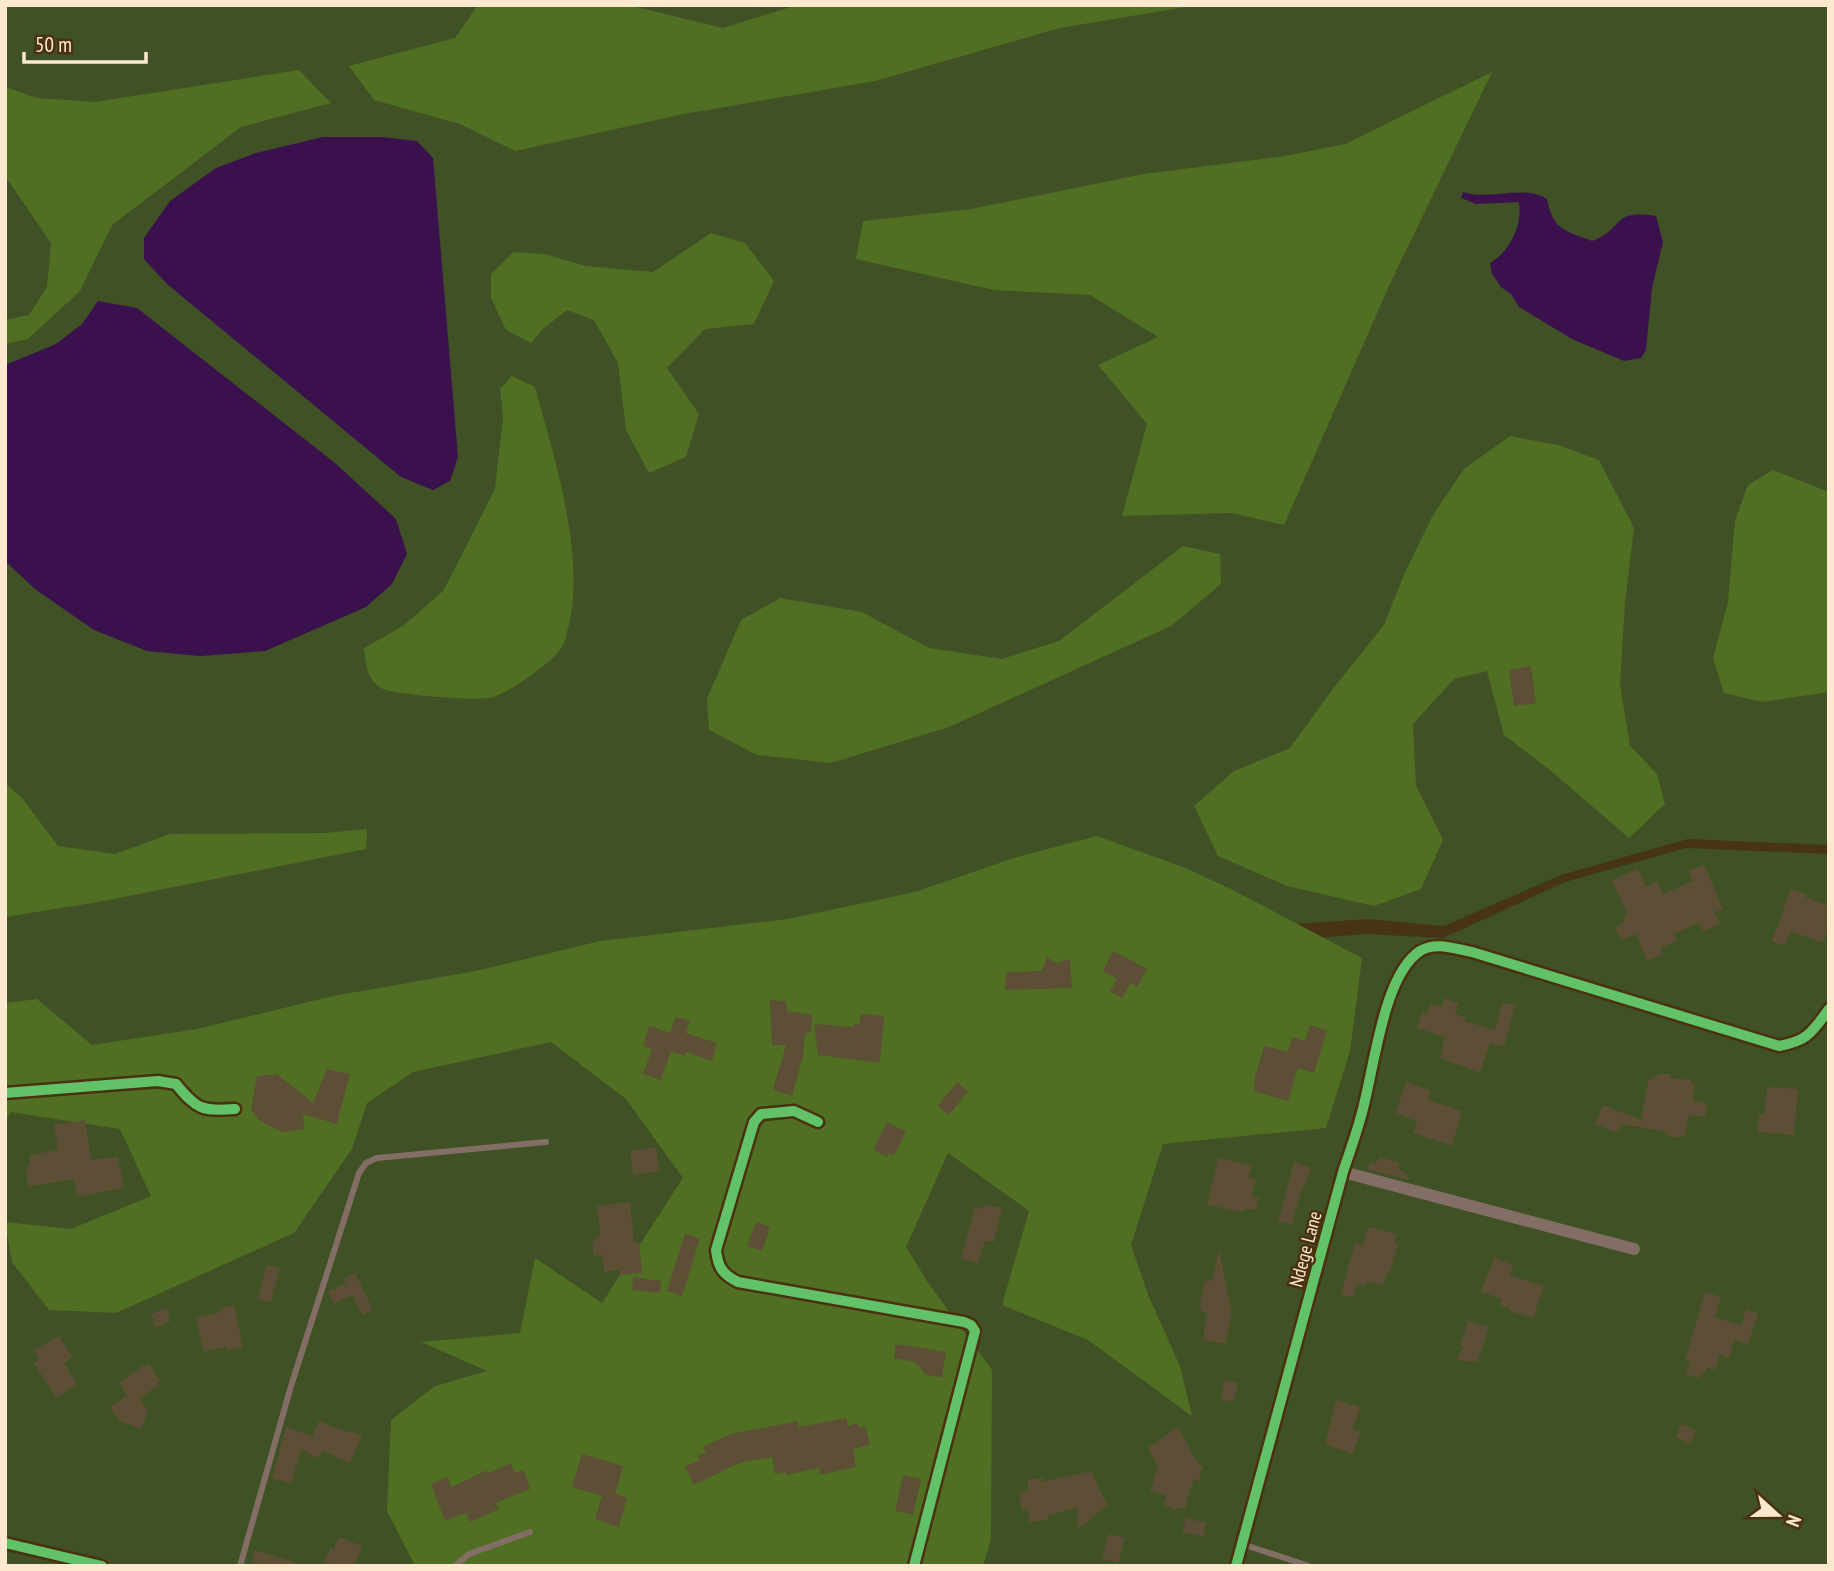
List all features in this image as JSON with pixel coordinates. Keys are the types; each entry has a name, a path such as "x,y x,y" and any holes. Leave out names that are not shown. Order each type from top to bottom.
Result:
{"street":[{"name":"Ndege Lane","path":"1236,1566 1343,1172 1362,1115 1381,1032 1396,981 1410,959 1432,946 1472,952 1779,1046 1797,1043 1809,1037 1829,1009"},
{"path":"5,1093 158,1081 176,1084 192,1104 207,1111 235,1109"},
{"path":"818,1122 794,1111 761,1114 754,1122 716,1250 718,1265 727,1276 738,1282 971,1325 975,1331 914,1566"},
{"path":"1343,1172 1634,1249"},
{"path":"5,1543 102,1566"}],"lane":[{"path":"240,1566 290,1386 359,1172 366,1163 377,1158 546,1142"},
{"path":"455,1566 469,1554 530,1532"},
{"path":"1242,1544 1309,1566"}],"green space":[{"path":"5,5 1829,5 1829,845 1688,839 1561,875 1444,926 1368,919 1088,938 5,1084"},
{"path":"478,5 628,5 723,28 797,5 1197,5 1060,28 875,81 684,114 515,151 460,124 374,100 349,66 455,38"},
{"path":"299,70 331,103 241,127 112,225 80,291 28,339 5,344 5,320 29,315 47,287 51,243 5,176 5,87 37,98 95,102"},
{"path":"1492,72 1389,286 1284,525 1232,513 1122,516 1147,424 1098,365 1158,337 1090,295 994,290 856,259 863,221 971,209 1144,174 1285,156 1345,144"},
{"path":"711,233 745,243 774,281 754,324 705,329 667,368 699,414 686,457 649,473 626,430 618,363 594,320 567,310 544,328 531,343 506,330 491,298 491,274 513,252 545,254 585,266 653,272"},
{"path":"512,376 535,387 566,509 574,574 572,604 564,644 541,668 511,689 494,697 439,697 383,689 370,677 364,648 403,626 443,591 495,489 503,417 500,389"},
{"path":"1510,436 1558,445 1599,460 1634,528 1625,602 1620,685 1630,746 1657,774 1665,804 1629,838 1550,770 1504,735 1487,671 1454,679 1413,724 1416,786 1443,840 1421,889 1374,906 1287,886 1218,856 1194,806 1234,771 1290,748 1384,625 1405,572 1433,515 1464,469"},
{"path":"1773,470 1829,492 1829,692 1762,702 1724,693 1713,658 1728,602 1735,520 1748,485"},
{"path":"1183,546 1220,554 1221,584 1171,626 949,727 831,763 757,755 709,730 707,699 741,620 780,598 862,612 929,648 1002,659 1059,641"},
{"path":"5,783 22,798 58,846 115,854 170,834 325,833 367,829 366,849 93,903 5,917"},
{"path":"1097,836 1183,867 1231,889 1362,958 1350,1051 1326,1128 1163,1144 1131,1245 1149,1297 1180,1366 1192,1416 1088,1340 1002,1305 1029,1211 948,1153 906,1247 929,1284 992,1370 991,1539 983,1566 415,1566 387,1511 391,1420 435,1386 487,1371 421,1342 520,1333 535,1258 602,1303 683,1178 626,1099 551,1042 413,1072 367,1103 352,1149 294,1233 116,1313 49,1310 12,1262 5,1222 71,1229 151,1196 120,1129 11,1112 5,1121 5,1003 37,999 92,1045 197,1029 333,996 476,971 600,941 788,919 915,892 1017,857"},
{"path":"1686,848 1829,854 1829,1566 5,1566 5,1088 605,998 1366,934 1443,938 1565,882"}],"shaded area":[{"path":"323,137 381,137 417,141 433,158 458,457 450,481 433,490 401,477 167,284 144,259 144,238 170,201 216,168 256,153"},
{"path":"1463,192 1484,195 1538,195 1547,199 1553,217 1561,228 1592,241 1631,215 1656,216 1663,242 1652,288 1646,350 1641,358 1624,361 1572,339 1519,307 1492,274 1490,263 1504,252 1514,237 1519,219 1519,202 1476,204 1461,198"},
{"path":"98,301 137,308 335,463 396,519 407,554 392,584 366,607 265,651 200,656 147,651 94,630 35,589 5,561 5,365 56,344 82,324"}],"building":[{"path":"1531,666 1536,703 1514,706 1509,670"},
{"path":"1704,864 1723,909 1715,912 1720,924 1703,931 1699,923 1674,934 1677,941 1660,948 1663,954 1647,961 1636,934 1621,940 1615,927 1625,922 1623,916 1627,914 1612,880 1638,869 1645,886 1657,881 1663,894 1693,881 1689,871"},
{"path":"1791,889 1829,906 1829,928 1823,943 1790,931 1785,946 1772,941"},
{"path":"1113,951 1147,969 1137,987 1130,983 1122,998 1110,991 1117,979 1103,971"},
{"path":"1047,957 1055,963 1070,959 1072,988 1005,990 1006,972 1042,971"},
{"path":"1444,998 1459,1003 1455,1014 1466,1018 1465,1021 1495,1030 1502,1004 1516,1003 1504,1047 1490,1043 1480,1073 1440,1058 1445,1037 1417,1028 1422,1012 1427,1014 1430,1004 1441,1007"},
{"path":"770,1000 786,1001 787,1011 812,1015 811,1032 805,1033 803,1056 792,1096 773,1090 786,1045 772,1045"},
{"path":"860,1014 884,1016 880,1063 818,1055 814,1024 853,1027 854,1023 860,1024"},
{"path":"676,1017 690,1021 686,1033 717,1043 712,1061 686,1052 685,1056 671,1051 661,1080 643,1074 652,1049 643,1046 649,1026 670,1033"},
{"path":"1310,1025 1327,1030 1314,1073 1298,1068 1288,1101 1254,1091 1264,1046 1288,1052 1292,1037 1305,1041"},
{"path":"327,1069 350,1074 337,1122 340,1125 303,1114 304,1129 282,1132 261,1122 251,1109 257,1076 277,1074 313,1103"},
{"path":"1660,1073 1671,1074 1670,1078 1692,1080 1691,1083 1695,1084 1693,1101 1707,1103 1705,1117 1689,1115 1685,1136 1672,1138 1663,1131 1622,1124 1618,1133 1595,1124 1603,1105 1641,1120 1648,1081"},
{"path":"957,1082 968,1091 949,1115 938,1106"},
{"path":"1406,1082 1431,1091 1428,1100 1462,1111 1452,1146 1413,1133 1417,1121 1395,1114"},
{"path":"1767,1087 1798,1089 1794,1135 1757,1132 1759,1114 1764,1114"},
{"path":"85,1120 91,1160 118,1157 124,1188 77,1197 74,1179 28,1187 26,1172 27,1165 30,1164 29,1155 58,1150 54,1125"},
{"path":"887,1122 906,1132 894,1155 889,1153 887,1157 873,1150"},
{"path":"656,1147 659,1171 633,1175 630,1151"},
{"path":"1380,1157 1400,1163 1398,1168 1409,1180 1367,1169 1370,1162 1375,1164"},
{"path":"1218,1158 1252,1165 1248,1178 1256,1179 1252,1197 1259,1198 1256,1210 1243,1209 1243,1212 1207,1205"},
{"path":"1294,1162 1311,1168 1304,1189 1302,1188 1292,1225 1278,1222"},
{"path":"630,1202 634,1242 639,1242 642,1273 620,1275 620,1270 604,1272 602,1255 594,1256 592,1240 599,1239 597,1206"},
{"path":"985,1204 1002,1208 994,1242 985,1241 978,1264 961,1258 975,1207 984,1209"},
{"path":"756,1222 770,1227 762,1251 747,1246"},
{"path":"1368,1227 1397,1234 1394,1244 1398,1244 1390,1273 1387,1272 1383,1285 1367,1281 1366,1286 1357,1284 1353,1298 1341,1294 1355,1243 1363,1245"},
{"path":"685,1234 700,1238 682,1296 667,1291"},
{"path":"1219,1250 1232,1314 1225,1344 1203,1340 1207,1313 1199,1309 1204,1282 1212,1280"},
{"path":"1494,1258 1513,1265 1510,1275 1544,1286 1533,1318 1509,1311 1510,1308 1500,1305 1502,1299 1481,1292"},
{"path":"267,1265 280,1268 271,1302 258,1299"},
{"path":"355,1273 373,1310 363,1315 352,1295 334,1304 328,1292 346,1283 343,1279"},
{"path":"633,1277 661,1281 660,1293 632,1290"},
{"path":"1705,1292 1721,1297 1715,1317 1741,1325 1746,1309 1758,1313 1748,1345 1734,1340 1729,1358 1720,1355 1715,1370 1707,1368 1705,1373 1701,1372 1699,1378 1686,1374 1690,1361 1685,1360"},
{"path":"234,1305 243,1347 227,1351 226,1347 204,1352 196,1317 221,1312 220,1308"},
{"path":"167,1308 170,1322 155,1327 151,1314"},
{"path":"1468,1321 1489,1327 1478,1361 1466,1362 1457,1359 1464,1346 1460,1345"},
{"path":"59,1336 73,1358 64,1363 77,1384 56,1398 34,1363 39,1359 34,1350"},
{"path":"896,1344 946,1352 942,1377 925,1375 914,1362 894,1358"},
{"path":"149,1364 160,1381 157,1383 159,1385 139,1399 148,1411 141,1429 120,1421 110,1407 127,1395 119,1383"},
{"path":"1225,1380 1238,1383 1233,1402 1221,1399"},
{"path":"1336,1400 1360,1407 1353,1429 1361,1431 1353,1454 1325,1445"},
{"path":"846,1418 848,1426 858,1423 859,1428 865,1426 870,1445 853,1449 856,1467 820,1475 819,1468 786,1475 786,1472 775,1474 772,1457 739,1463 694,1485 685,1467 699,1460 697,1456 706,1452 703,1447 731,1434 798,1421 799,1427"},
{"path":"319,1421 362,1436 350,1463 322,1451 319,1458 301,1450 291,1484 272,1478 286,1427 312,1436"},
{"path":"1681,1424 1696,1430 1691,1444 1676,1437"},
{"path":"1178,1427 1199,1465 1203,1466 1199,1481 1194,1479 1185,1508 1173,1509 1163,1504 1166,1496 1150,1491 1158,1467 1148,1448"},
{"path":"582,1454 623,1466 615,1494 627,1498 619,1527 595,1519 602,1496 572,1487"},
{"path":"511,1463 515,1473 524,1470 530,1489 496,1503 499,1509 470,1522 466,1513 445,1521 431,1484 448,1477 451,1487 487,1470 487,1473"},
{"path":"1091,1471 1107,1505 1078,1530 1077,1508 1048,1515 1048,1520 1029,1522 1028,1509 1022,1510 1019,1493 1028,1490 1028,1480 1042,1477 1043,1482"},
{"path":"903,1475 921,1479 913,1515 895,1511"},
{"path":"1186,1518 1206,1523 1203,1537 1182,1532"},
{"path":"1108,1534 1125,1538 1118,1563 1102,1558"},
{"path":"339,1537 362,1546 355,1566 323,1566 331,1547 334,1549"},
{"path":"255,1550 295,1562 295,1566 251,1566"}],"cycle path":[{"path":"1236,1566 1343,1172 1366,1098 1388,1003 1407,964 1420,951 1439,946 1472,952 1779,1046 1803,1038 1829,1009"},
{"path":"5,1093 158,1081 176,1084 189,1099 201,1107 215,1110 235,1109"},
{"path":"818,1122 794,1111 761,1114 754,1122 716,1250 717,1256 725,1273 738,1282 964,1322 971,1325 975,1331 914,1566"},
{"path":"5,1543 102,1566"}]}
